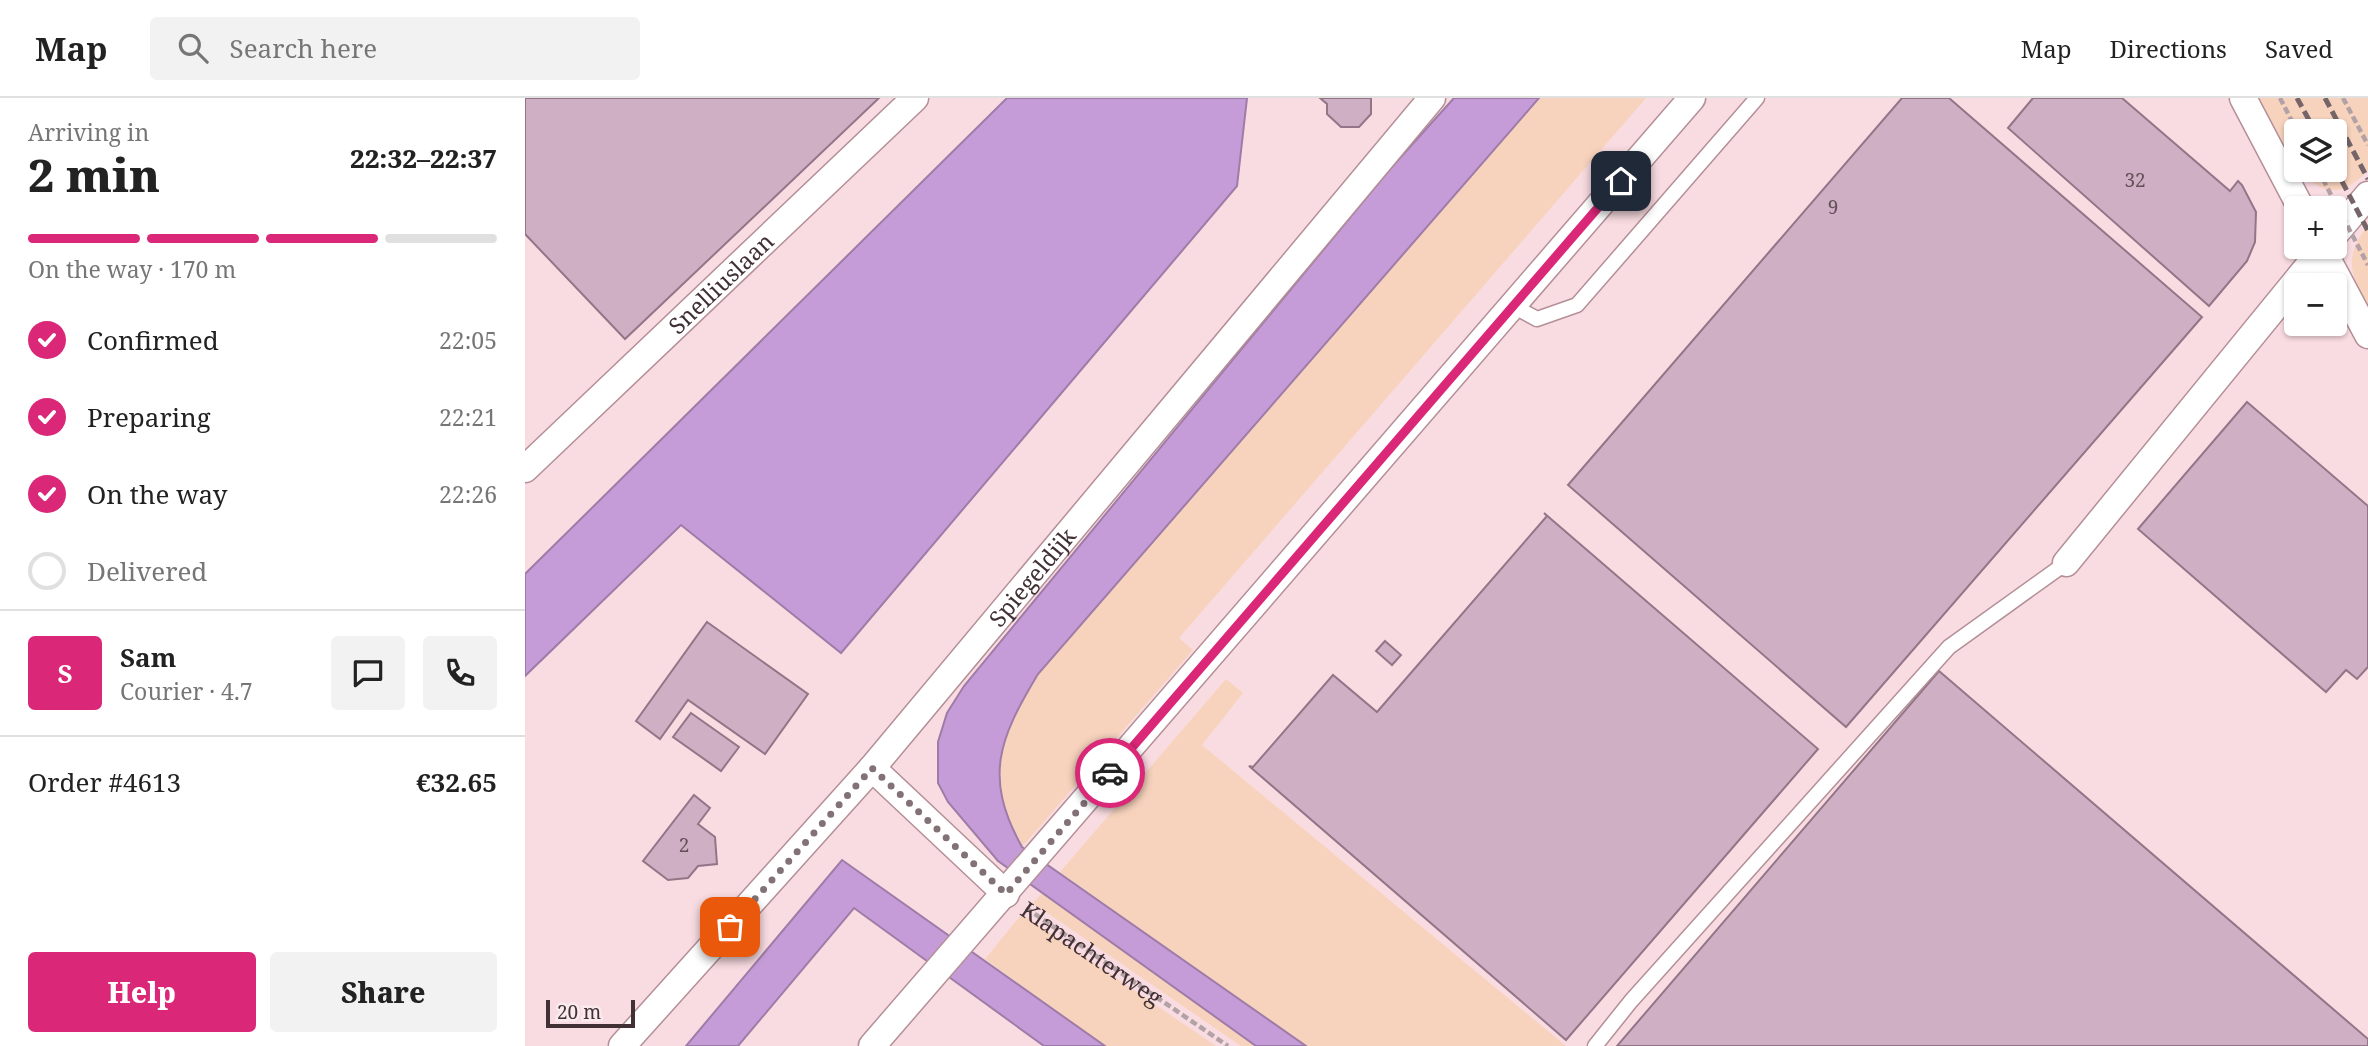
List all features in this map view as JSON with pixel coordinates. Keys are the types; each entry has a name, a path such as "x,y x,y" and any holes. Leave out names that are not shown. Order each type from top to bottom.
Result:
{"street":[{"name":"Snelliuslaan","path":"525,469 915,98"},
{"name":"Spiegeldijk","path":"622,1046 872,768 1432,98"},
{"path":"872,1046 1692,98"},
{"path":"2243,98 2295,196"},
{"path":"2347,219 2368,195"},
{"path":"2066,563 2313,259"},
{"path":"2332,259 2368,335"},
{"name":"Klapachterweg","path":"872,768 1006,893"}],"lane":[{"path":"1513,306 1537,320 1577,305 1757,98"},
{"path":"1595,1046 1631,1001 1949,647 2066,563"}],"path":[{"path":"2280,98 2291,119"},
{"path":"2343,98 2368,145"},
{"path":"2324,182 2368,265"},
{"name":"Klapachterweg","path":"1006,893 1228,1046"}],"shaded area":[{"path":"525,98 2368,98 2368,1046 525,1046"},
{"path":"1007,98 1247,98 1237,186 841,653 681,525 525,676 525,574"},
{"path":"1454,98 1539,98 1038,674 1014,719 1001,759 1003,800 1022,847 1306,1046 1256,1046 998,861 948,802 938,783 938,742 947,713 964,686 1390,169"},
{"path":"1539,98 1646,98 1179,638 1193,650 1022,847 1003,800 1001,759 1014,719 1038,674"},
{"path":"2257,98 2368,98 2368,170 2350,185 2334,190 2312,182 2347,182 2347,119 2284,119 2284,146"},
{"path":"2368,225 2368,308 2353,275 2352,257"},
{"path":"1226,679 1243,693 1202,745 1566,1046 1306,1046 1060,872"},
{"path":"842,860 1105,1046 1044,1046 854,908 738,1046 686,1046"},
{"path":"1042,893 1256,1046 1241,1046 1033,903"},
{"path":"1022,914 1216,1046 1105,1046 985,959"}],"building":[{"path":"525,98 879,98 625,339 525,234"},
{"path":"1320,98 1371,98 1371,114 1359,127 1341,127 1327,114 1327,104"},
{"path":"1902,98 1949,98 2202,317 1846,727 1568,485"},
{"path":"2033,98 2122,98 2230,191 2238,181 2242,185 2256,212 2255,242 2247,261 2209,306 2008,128"},
{"path":"2247,402 2368,506 2368,667 2357,679 2346,670 2326,692 2138,529"},
{"path":"1544,513 1818,749 1566,1040 1249,766 1253,767 1333,675 1377,712 1547,516"},
{"path":"707,622 808,694 765,754 688,700 660,739 636,721"},
{"path":"1385,641 1401,655 1392,665 1376,651"},
{"path":"1939,671 2368,1039 2368,1046 1617,1046"},
{"path":"691,713 739,747 721,771 673,737"},
{"path":"694,795 710,808 698,824 715,837 717,864 698,866 688,878 668,880 643,861"}],"railway":[{"path":"2297,98 2308,119"},
{"path":"2325,98 2368,179"},
{"path":"2342,182 2368,231"}],"way so far":[{"path":"730,927 872,768 991,883 1006,894 1110,773"}],"route":[{"path":"1110,773 1621,181"}]}
